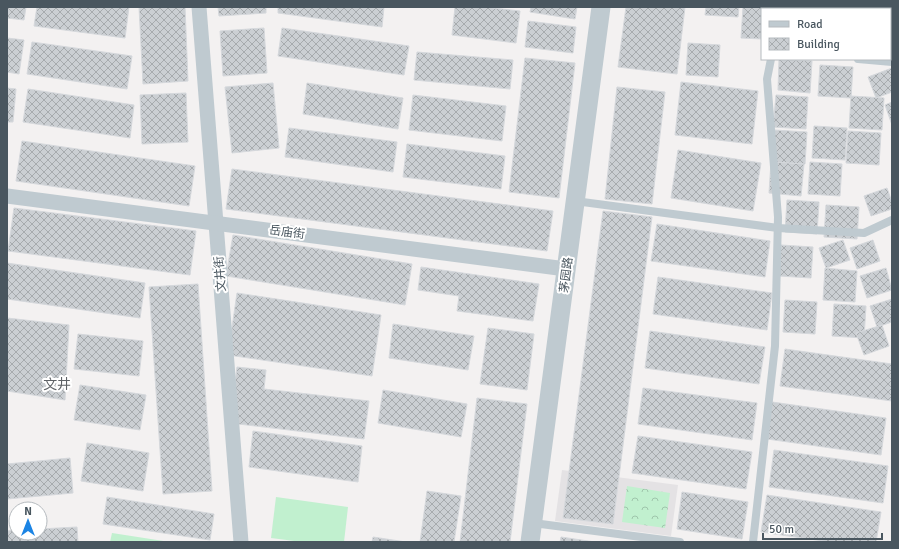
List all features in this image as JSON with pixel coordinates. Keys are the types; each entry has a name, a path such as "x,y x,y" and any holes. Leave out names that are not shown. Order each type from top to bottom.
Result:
{"street":[{"name":"文井街","path":"199,7 241,542"},
{"name":"茅园路","path":"530,542 601,7"},
{"name":"岳庙街","path":"7,196 566,269"}],"lane":[{"path":"753,542 775,346 778,217 767,79 771,60"},
{"path":"869,60 892,62"},
{"path":"575,201 778,228 864,233 892,220"},
{"path":"533,523 645,540 680,542"}],"shaded area":[{"path":"562,470 678,485 671,536 555,521"}],"green space":[{"path":"627,486 670,493 665,528 622,522"},
{"path":"276,497 348,507 344,542 302,542 271,538"},
{"path":"112,533 170,542 110,542"}],"building":[{"path":"7,7 26,7 24,20 7,18"},
{"path":"37,7 129,7 125,38 34,26"},
{"path":"139,7 185,7 188,81 143,84"},
{"path":"218,7 266,7 266,13 219,16"},
{"path":"278,7 384,7 382,27 278,13"},
{"path":"455,7 485,7 520,11 516,43 452,35"},
{"path":"531,7 577,7 575,19 530,12"},
{"path":"626,7 685,7 677,74 618,67"},
{"path":"706,7 739,7 738,17 705,15"},
{"path":"743,7 776,8 761,8 761,39 741,38"},
{"path":"818,7 885,7 885,8"},
{"path":"528,21 576,27 573,53 525,47"},
{"path":"264,28 267,73 223,76 220,31"},
{"path":"282,28 409,46 404,75 278,56"},
{"path":"7,38 24,40 19,74 7,72"},
{"path":"32,42 132,56 127,89 27,74"},
{"path":"688,43 720,45 718,77 686,75"},
{"path":"417,52 513,60 510,89 414,80"},
{"path":"525,58 575,63 559,198 509,192"},
{"path":"779,60 812,61 810,93 778,90"},
{"path":"820,65 853,67 851,98 818,96"},
{"path":"892,68 892,92 876,98 868,77"},
{"path":"681,82 758,91 752,144 675,135"},
{"path":"273,83 279,148 232,153 225,87"},
{"path":"307,83 403,98 398,129 303,114"},
{"path":"617,87 665,92 652,204 605,199"},
{"path":"7,88 16,89 13,122 7,122"},
{"path":"28,89 134,105 130,138 23,122"},
{"path":"186,93 188,142 142,144 140,95"},
{"path":"413,95 506,106 502,141 409,130"},
{"path":"776,95 808,97 806,129 773,127"},
{"path":"851,96 884,98 882,130 849,128"},
{"path":"892,102 892,125 885,105"},
{"path":"814,126 847,128 845,160 812,158"},
{"path":"289,128 397,142 393,172 285,157"},
{"path":"774,130 807,132 805,164 772,162"},
{"path":"848,131 881,133 879,165 846,163"},
{"path":"22,141 195,166 189,206 16,181"},
{"path":"407,144 505,156 501,189 403,177"},
{"path":"678,150 761,163 753,211 671,198"},
{"path":"771,162 804,164 801,196 769,193"},
{"path":"810,162 842,164 840,196 808,194"},
{"path":"232,169 553,211 547,251 226,209"},
{"path":"887,188 892,202 892,209 871,216 864,196"},
{"path":"787,200 819,202 817,234 785,232"},
{"path":"826,205 859,207 857,239 824,237"},
{"path":"14,208 196,231 190,275 8,251"},
{"path":"603,211 652,217 613,524 563,518"},
{"path":"657,224 770,241 765,277 651,261"},
{"path":"233,235 412,264 405,305 226,276"},
{"path":"843,240 850,260 826,268 819,248"},
{"path":"873,240 880,261 857,269 850,248"},
{"path":"781,245 813,247 811,278 779,276"},
{"path":"7,263 145,283 140,318 7,299"},
{"path":"421,267 539,284 533,321 457,311 459,296 418,290"},
{"path":"825,268 857,271 855,302 823,300"},
{"path":"886,268 892,290 867,298 860,276"},
{"path":"658,277 772,293 767,330 653,314"},
{"path":"198,284 212,491 163,494 149,287"},
{"path":"237,293 381,315 372,376 228,355"},
{"path":"892,299 892,322 877,327 870,306"},
{"path":"785,300 817,302 815,334 783,332"},
{"path":"834,304 866,306 864,338 832,336"},
{"path":"7,318 69,325 65,400 7,391"},
{"path":"393,324 474,336 468,370 389,358"},
{"path":"882,325 889,346 864,355 856,333"},
{"path":"488,328 534,334 527,390 480,384"},
{"path":"650,331 765,347 759,384 645,368"},
{"path":"78,334 143,341 139,376 74,369"},
{"path":"785,349 892,364 892,401 780,386"},
{"path":"237,367 266,370 264,389 369,401 364,439 230,423"},
{"path":"80,385 146,395 140,430 74,420"},
{"path":"643,388 757,403 752,440 638,424"},
{"path":"383,390 467,404 461,437 378,423"},
{"path":"477,398 527,404 510,542 460,542"},
{"path":"772,402 886,418 881,455 767,439"},
{"path":"253,431 362,446 358,482 249,467"},
{"path":"638,436 752,452 746,489 632,473"},
{"path":"87,443 149,453 143,491 81,481"},
{"path":"774,450 888,466 883,503 769,487"},
{"path":"70,458 73,493 7,499 7,464"},
{"path":"427,491 461,496 454,542 420,542"},
{"path":"682,492 748,502 742,539 677,529"},
{"path":"767,495 881,512 876,542 830,542 761,532"},
{"path":"107,497 214,514 210,540 103,524"},
{"path":"77,527 78,542 7,542 8,531 8,541 48,541 48,529"},
{"path":"373,537 406,542 372,542"},
{"path":"561,537 595,542 560,542"}],"district":[{"name":"文井","path":"57,384"}]}
